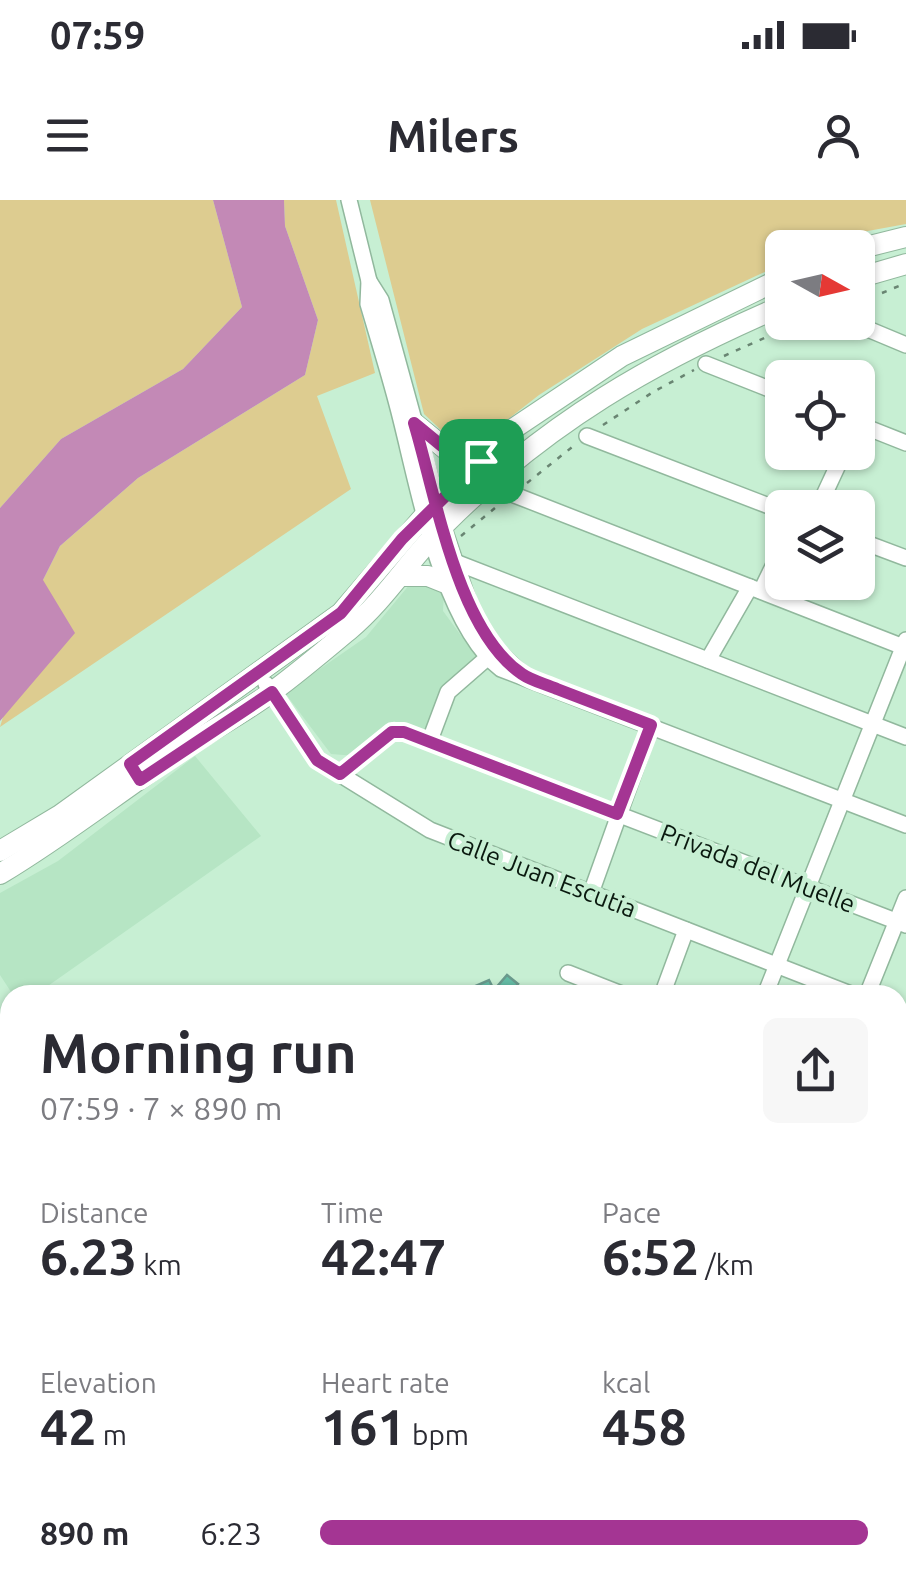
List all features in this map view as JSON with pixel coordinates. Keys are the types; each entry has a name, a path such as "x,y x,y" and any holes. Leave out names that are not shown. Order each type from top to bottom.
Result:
{"main road":[{"path":"875,245 906,237"},
{"path":"875,273 906,264"},
{"path":"0,851 272,692 365,616 440,531 481,461 513,430 622,356 765,286"},
{"path":"0,874 69,832 135,772 258,672 341,613 440,531 520,456 567,420 614,388 765,313"},
{"path":"704,315 718,334"},
{"path":"414,423 448,451 481,461"},
{"path":"400,576 428,576 448,584"}],"street":[{"path":"349,200 369,282 368,304 440,531 477,624 490,644 523,675"},
{"path":"369,282 381,300 414,423 440,531 448,584 468,632 487,658 501,669 906,825"},
{"path":"875,332 906,344"},
{"path":"706,364 765,387"},
{"path":"875,431 906,443"},
{"path":"587,436 765,504"},
{"path":"512,494 905,645 770,985"},
{"path":"440,531 708,660 906,737"},
{"path":"875,546 906,558"},
{"path":"708,660 765,574"},
{"path":"430,740 448,692 487,658"},
{"name":"Calle Juan Escutia","path":"258,672 317,760 430,830 828,985"},
{"path":"590,893 651,725"},
{"name":"Privada del Muelle","path":"340,774 392,732 404,732 901,923"},
{"path":"872,985 901,923 906,898"},
{"path":"666,985 686,930"},
{"path":"568,973 599,985"}],"path":[{"path":"875,296 906,284"},
{"path":"440,531 512,494 652,392 765,338"}],"shaded area":[{"path":"0,200 213,200 242,307 183,369 61,439 0,508"},
{"path":"213,200 284,200 285,226 318,320 305,375 138,478 60,546 43,580 75,633 0,721 0,508 61,439 183,369 242,307"},
{"path":"284,200 336,200 375,373 317,396 351,489 0,727 43,580 60,546 138,478 305,375 318,320 285,226"},
{"path":"370,200 906,200 906,224 873,230 765,230 765,272 642,329 539,395 483,439 463,440 442,431 424,414"},
{"path":"410,584 435,585 444,593 443,611 479,660 425,737 394,721 356,756 331,754 285,693 366,637"},
{"path":"195,756 261,836 49,985 6,985 0,975 0,893 58,861"}],"building":[{"path":"507,975 518,984 517,985 498,985"}],"route":[{"path":"481,461 437,501 341,613 130,764 140,780 272,692 317,760 340,774 392,732 404,732 617,814 651,725 523,675 490,644 477,624 454,562 443,526 437,501 414,423 448,451 481,461"}]}
